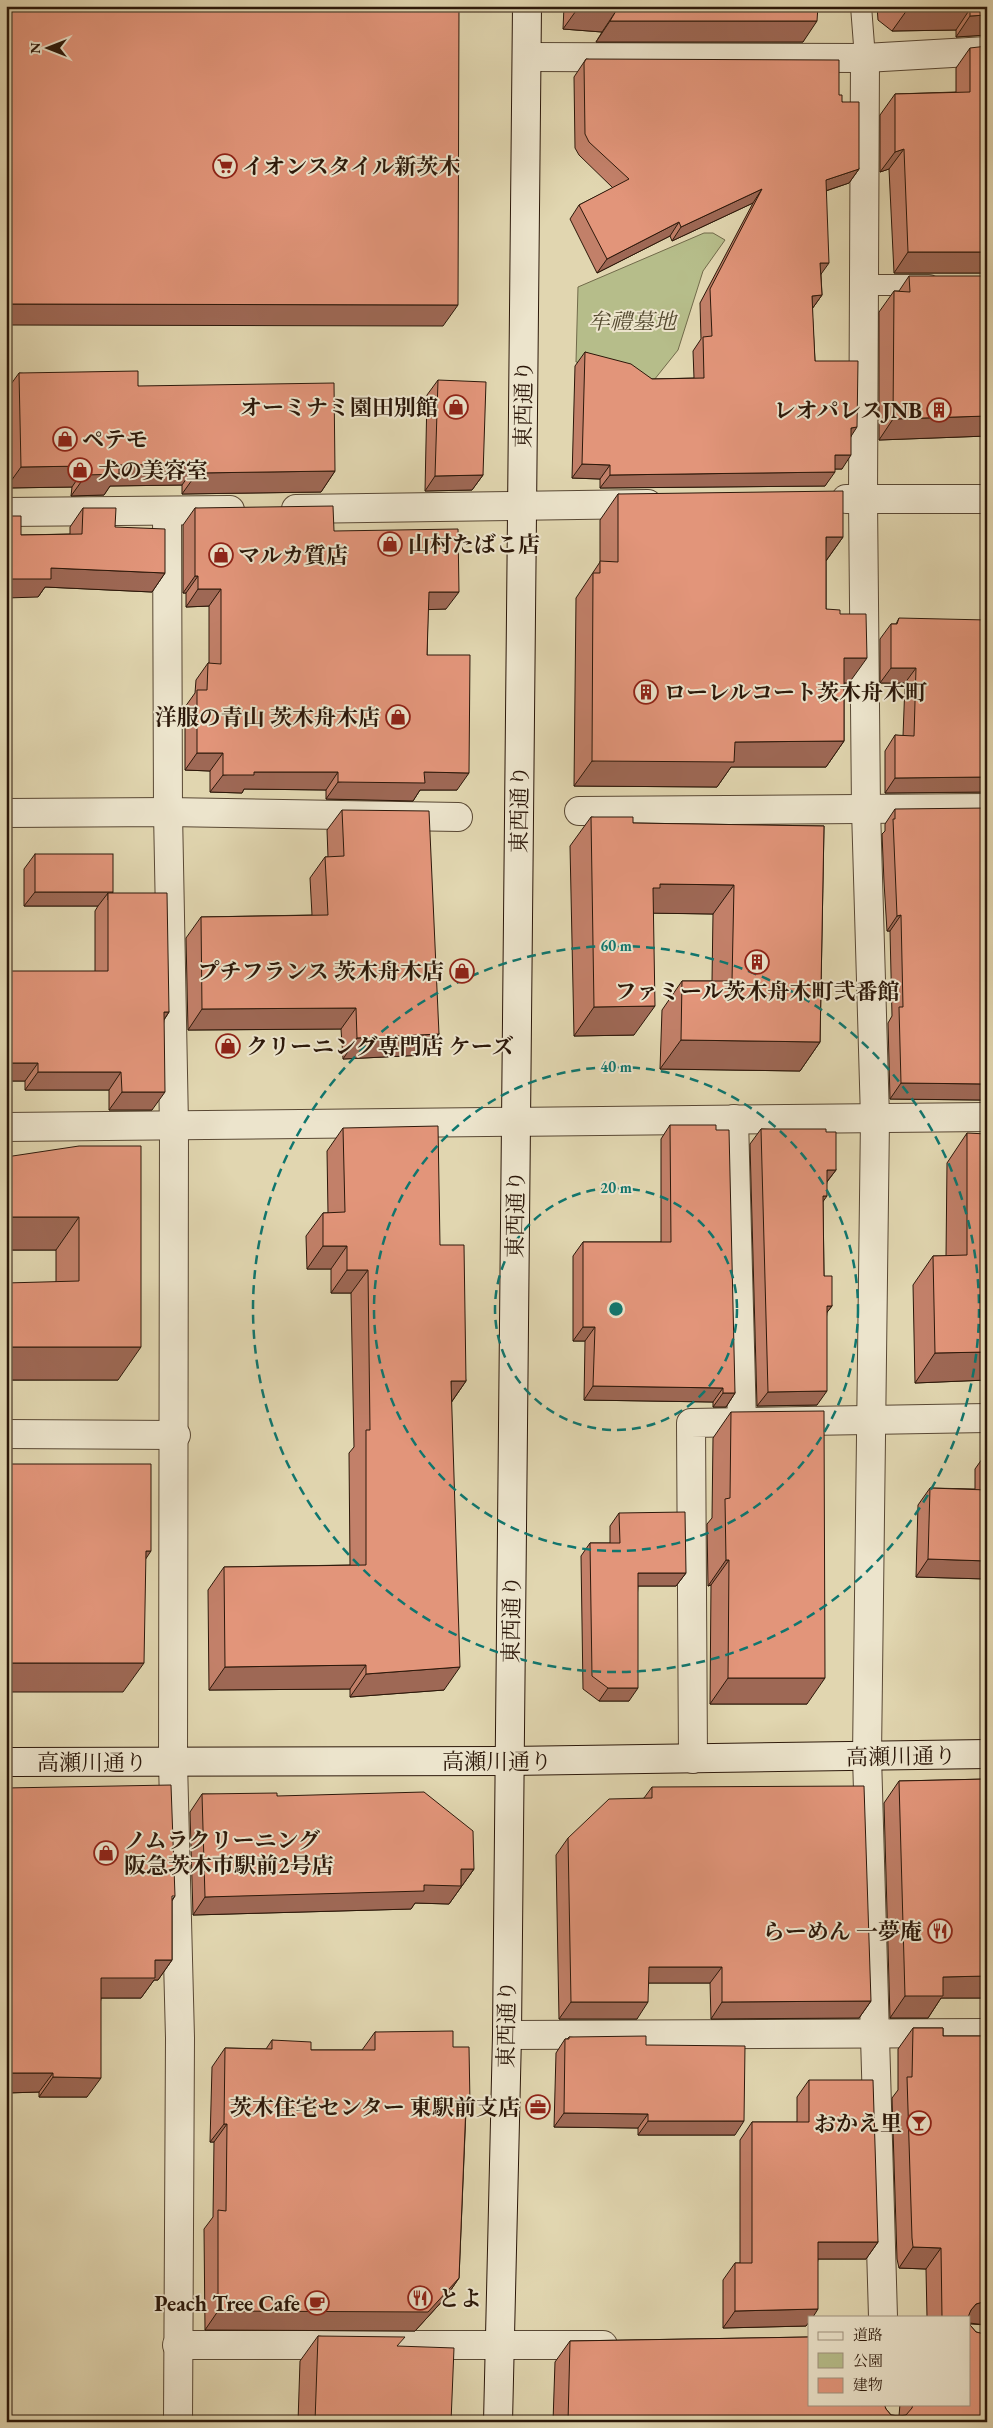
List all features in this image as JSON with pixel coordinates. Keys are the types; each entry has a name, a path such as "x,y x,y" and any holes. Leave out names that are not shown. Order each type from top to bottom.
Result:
{"street":[{"name":"東西通り","path":"498,2422 506,2035 527,6"},
{"path":"527,57 865,58 987,51"},
{"path":"865,58 863,499 866,809 875,1118 867,1756 883,2316"},
{"path":"824,500 987,499"},
{"path":"6,512 266,510 668,503"},
{"path":"168,511 168,812 174,1125 176,1435 174,1762 180,2038 178,2422"},
{"path":"579,811 987,808"},
{"path":"6,813 168,812 458,817"},
{"path":"6,1127 987,1117"},
{"path":"734,1120 742,1423"},
{"path":"692,1758 690,1424 987,1418"},
{"path":"6,1434 176,1435"},
{"name":"高瀬川通り","path":"6,1762 509,1761 987,1754"},
{"path":"506,2035 875,2035 987,2033"},
{"path":"177,2345 500,2347 630,2344"}],"lane":[{"path":"861,6 865,58"},
{"path":"864,285 949,285"}],"green space":[{"name":"牟禮墓地","path":"704,233 713,233 725,240 703,271 678,350 646,390 615,370 576,362 578,287"}],"building":[{"name":"イオンスタイル新茨木","path":"6,6 459,6 458,305 6,304"},
{"path":"578,6 818,6 817,21 610,21 616,11 578,8"},
{"path":"902,6 987,6 987,15 970,16 970,9 907,10"},
{"path":"987,46 987,252 908,252 904,149 895,152 895,94 970,92 970,48"},
{"path":"586,59 839,60 839,95 842,95 842,102 859,102 859,169 826,180 829,263 820,263 822,295 812,296 815,361 858,361 857,427 851,428 851,455 835,455 835,472 610,475 610,465 582,464 585,352 631,364 652,379 704,378 703,337 712,336 710,289 762,189 681,227 679,222 607,259 579,205 629,179 589,142 585,134 584,63"},
{"path":"909,276 987,276 987,416 893,419 894,291 910,292"},
{"path":"138,371 138,386 334,383 335,471 197,473 197,464 119,465 119,474 86,475 86,466 21,467 19,373"},
{"path":"438,380 486,382 483,475 435,476"},
{"path":"843,491 843,537 826,537 826,609 840,610 840,614 866,614 867,658 844,658 844,741 735,742 734,762 592,761 593,573 600,573 600,561 618,562 618,494"},
{"path":"333,506 334,531 458,529 459,592 429,592 427,655 470,655 469,773 424,772 425,783 338,782 338,772 254,772 254,775 223,775 223,753 197,753 197,690 207,690 208,663 221,664 221,589 198,589 198,576 195,576 195,508"},
{"path":"83,508 116,508 115,527 165,529 165,573 51,568 51,579 6,579 6,516 21,516 21,535 82,534"},
{"path":"899,618 987,620 987,777 895,778 895,735 914,736 916,668 891,668 891,624 897,624"},
{"path":"987,808 987,1084 901,1083 899,1007 903,1007 901,915 897,916 893,819 895,819 895,809"},
{"path":"342,810 429,811 439,1034 357,1038 356,1008 202,1009 201,917 328,915 325,857 344,856"},
{"path":"591,817 633,817 633,823 824,826 820,1042 681,1040 682,981 732,981 734,885 660,884 660,888 653,888 655,1006 594,1007"},
{"path":"35,854 113,854 113,892 35,892"},
{"path":"108,893 167,893 169,1012 164,1012 165,1092 122,1092 121,1072 38,1072 38,1063 6,1063 6,971 108,971"},
{"path":"670,1125 716,1125 716,1130 729,1130 735,1393 723,1393 723,1388 593,1386 595,1327 583,1327 583,1242 671,1242"},
{"path":"438,1126 440,1245 464,1245 466,1381 451,1381 460,1667 366,1674 366,1665 225,1667 224,1567 366,1565 366,1430 370,1430 368,1270 347,1270 347,1246 323,1246 323,1213 345,1212 343,1128"},
{"path":"761,1129 826,1129 826,1132 836,1132 836,1170 827,1170 827,1196 823,1196 824,1276 832,1276 832,1306 827,1306 827,1391 768,1392"},
{"path":"967,1133 987,1134 987,1352 935,1353 933,1256 967,1255"},
{"path":"79,1146 141,1146 141,1347 6,1347 6,1283 79,1281 79,1217 6,1217 6,1157"},
{"path":"824,1411 825,1678 728,1678 729,1560 726,1560 725,1499 730,1498 731,1412"},
{"path":"6,1464 151,1464 151,1551 146,1551 144,1663 6,1663"},
{"path":"930,1488 987,1490 987,1561 928,1559"},
{"path":"685,1512 686,1573 638,1573 638,1688 608,1688 592,1676 590,1543 620,1543 619,1513"},
{"path":"987,1779 987,1976 943,1977 943,1996 905,1996 899,1781"},
{"path":"171,1785 175,1896 172,1896 172,1960 155,1960 155,1978 101,1978 101,2078 53,2077 53,2073 6,2073 6,1788"},
{"path":"864,1786 871,2001 722,2002 722,1967 649,1967 648,2002 571,2002 568,1838 609,1799 652,1798 652,1787"},
{"path":"424,1792 473,1831 474,1869 461,1869 461,1886 424,1885 424,1891 205,1897 202,1794 277,1793 277,1796"},
{"path":"913,2028 943,2028 943,2036 987,2036 987,2303 976,2304 968,2316 942,2316 941,2248 913,2247 907,2077 912,2077"},
{"path":"453,2031 453,2047 469,2047 470,2104 466,2104 459,2278 428,2312 218,2311 218,2210 226,2211 227,2124 224,2124 225,2048 272,2049 272,2040 311,2042 311,2050 375,2050 375,2032"},
{"path":"646,2036 646,2045 745,2046 744,2121 648,2121 648,2114 564,2113 565,2039 569,2039 569,2037"},
{"path":"809,2080 873,2080 878,2242 818,2242 818,2309 735,2311 735,2263 752,2263 752,2122 809,2122"},
{"path":"970,2325 976,2332 987,2333 987,2422 568,2422 570,2341 808,2337 808,2406 885,2406 891,2415 899,2416 906,2415 912,2406 970,2406"},
{"path":"318,2336 405,2337 397,2346 454,2348 451,2422 315,2422"}],"place":[{"name":"イオンスタイル新茨木","path":"225,166"},
{"name":"オーミナミ園田別館","path":"456,407"},
{"name":"レオパレスJNB","path":"939,410"},
{"name":"ペテモ","path":"65,439"},
{"name":"犬の美容室","path":"80,470"},
{"name":"山村たばこ店","path":"390,544"},
{"name":"マルカ質店","path":"221,555"},
{"name":"ローレルコート茨木舟木町","path":"646,692"},
{"name":"洋服の青山 茨木舟木店","path":"398,717"},
{"name":"ファミール茨木舟木町弐番館","path":"757,962"},
{"name":"プチフランス 茨木舟木店","path":"462,971"},
{"name":"クリーニング専門店 ケーズ","path":"228,1046"},
{"name":"ノムラクリーニング 阪急茨木市駅前2号店","path":"106,1853"},
{"name":"らーめん 一夢庵","path":"940,1931"},
{"name":"茨木住宅センター 東駅前支店","path":"538,2107"},
{"name":"おかえ里","path":"919,2123"},
{"name":"とよ","path":"420,2298"},
{"name":"Peach Tree Cafe","path":"317,2303"}]}
